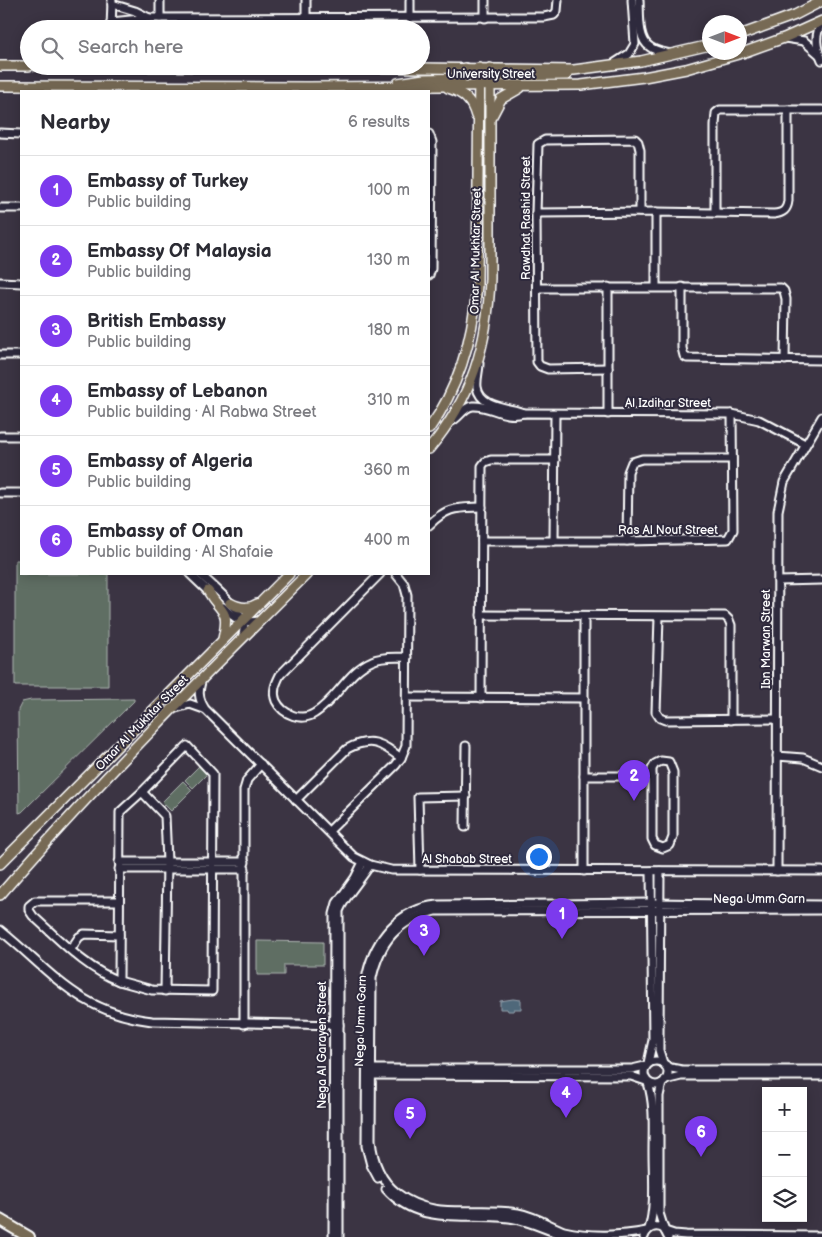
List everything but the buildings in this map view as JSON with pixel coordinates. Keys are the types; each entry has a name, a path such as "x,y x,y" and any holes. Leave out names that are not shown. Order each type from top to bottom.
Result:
{"highway":[{"path":"0,1220 29,1237"}],"main road":[{"path":"747,33 822,1"},
{"name":"University Street","path":"0,86 582,85 644,77 686,69 784,38 822,22"},
{"path":"612,66 702,47"},
{"path":"0,66 20,66"},
{"name":"University Street","path":"430,68 479,68 490,72 586,74 592,73 600,67 612,66"},
{"path":"391,86 408,80 462,78 466,72 465,68"},
{"name":"Omar Al Mukhtar Street","path":"430,427 449,397 467,351 472,328 477,286 479,68"},
{"path":"478,86 490,72"},
{"name":"Omar Al Mukhtar Street","path":"430,448 450,422 464,396 479,360 484,341 489,296 490,72"},
{"path":"441,86 455,90 465,96 473,107 478,126"},
{"path":"490,123 501,99 524,86"},
{"name":"Omar Al Mukhtar Street","path":"0,864 288,575"},
{"name":"Omar Al Mukhtar Street","path":"0,895 78,807 202,678 306,575"},
{"path":"208,590 226,617 223,640"},
{"path":"230,603 244,608 253,607 262,601"}],"street":[{"path":"160,0 160,18"},
{"path":"306,0 306,18"},
{"path":"410,0 410,18"},
{"path":"485,0 485,18"},
{"path":"141,20 150,18 550,17 557,11 558,0"},
{"path":"612,66 629,54 634,47 635,34 632,0"},
{"path":"639,0 644,41 653,49 672,54"},
{"path":"111,20 112,2 150,18"},
{"path":"821,57 816,38 822,22"},
{"path":"784,38 804,40 821,57"},
{"path":"256,86 266,90"},
{"path":"300,90 308,86"},
{"path":"715,213 716,113 720,110 822,110"},
{"path":"536,213 656,212 774,214 783,212 787,208 788,201 788,110"},
{"path":"0,133 20,134"},
{"path":"430,137 432,142 430,272"},
{"name":"Rawdhat Rashid Street","path":"608,368 548,369 540,366 536,358 537,148 540,142 545,140 630,138 635,140 640,146 640,212"},
{"path":"0,208 20,208"},
{"path":"656,212 656,287"},
{"path":"0,282 20,283"},
{"path":"608,287 608,414"},
{"path":"682,287 682,348 684,356 687,358 822,360"},
{"path":"537,288 780,288 786,295 785,360"},
{"path":"0,355 20,355"},
{"name":"Al Izdihar Street","path":"479,360 477,386 478,393 483,399 495,405 524,413"},
{"name":"Al Izdihar Street","path":"450,422 472,406 509,415 524,413 732,414 754,418 805,444"},
{"path":"554,541 555,414"},
{"name":"Ras Al Nouf Street","path":"482,541 728,539 733,530 732,414"},
{"name":"Ibn Marwan Street","path":"777,871 778,511 784,482 822,417"},
{"path":"0,436 20,436"},
{"path":"628,541 628,472 632,462 642,459 732,459"},
{"path":"482,698 482,469 485,462 492,460 555,460"},
{"path":"0,493 20,493"},
{"path":"430,524 442,513 452,508 482,507"},
{"path":"191,575 208,590 234,619 260,621"},
{"path":"379,575 280,675 275,686 274,696 281,708 288,714 306,717 317,712 357,670 365,665 380,658 407,657"},
{"path":"329,831 401,758 407,740 407,595 404,584 397,575"},
{"path":"206,577 230,603 242,621 244,629 242,638"},
{"path":"778,580 822,580"},
{"path":"481,615 723,616 729,620 732,630 731,720"},
{"path":"584,616 584,871"},
{"path":"659,617 657,715 665,720 778,719"},
{"path":"202,678 199,698 204,709"},
{"path":"407,697 584,698"},
{"path":"172,710 182,705 190,704 204,709"},
{"name":"Al Shabab Street","path":"204,709 354,856 367,863 386,869 651,872 822,871"},
{"path":"296,800 352,747 363,743 379,743 401,758"},
{"path":"119,901 34,901 31,902 29,910 33,916 96,969 119,980 152,990 212,991 213,774 188,746 120,812 119,980"},
{"path":"465,827 466,746"},
{"path":"778,756 803,758 822,766"},
{"path":"666,761 673,768 673,837 670,845 663,848 655,846 652,839 652,776 654,766 658,762 666,761"},
{"path":"244,1024 244,790 247,780 260,764"},
{"path":"584,776 652,776"},
{"path":"142,792 165,816 167,865 165,991"},
{"path":"420,870 418,797 466,796"},
{"name":"Nega Al Garayen Street","path":"339,1237 334,910 337,903 367,863"},
{"path":"119,866 245,865"},
{"path":"646,1232 652,1220 652,1101 644,1074 654,1040 656,907 660,871"},
{"path":"651,872 656,907 659,1050 668,1074 659,1096 659,1212 666,1232 686,1235 822,1236"},
{"name":"Nega Umm Garn","path":"568,1237 510,1218 426,1214 393,1196 378,1178 366,1146 372,978 376,963 388,938 410,920 435,911 822,904"},
{"name":"Nega Umm Garn","path":"656,907 822,910"},
{"path":"1,930 64,986 84,1000 130,1018 152,1021 337,1025"},
{"path":"71,949 79,937 84,934 119,935"},
{"name":"Nega Al Garayen Street","path":"333,1237 337,1025"},
{"path":"369,1072 632,1069 656,1060 671,1068 682,1070 822,1070"},
{"path":"369,1072 631,1076 656,1085 682,1076 822,1076"},
{"name":"Nega Umm Garn","path":"369,1072 373,1154 379,1170 388,1184 415,1204 441,1211 501,1211 520,1214 580,1235 622,1235 646,1232 658,1227 666,1232"}],"green space":[{"path":"15,560 20,560 20,575 108,575 108,686 15,686"},
{"path":"134,699 19,813 18,710 22,702 31,700"},
{"path":"199,766 207,774 193,788 185,780"},
{"path":"183,781 192,790 171,811 162,802"},
{"path":"257,941 323,942 323,965 284,965 284,975 257,975"}],"water":[{"path":"521,1000 521,1009 508,1011 507,1009 500,1009 500,1001"}],"place":[{"name":"Embassy Of Malaysia","path":"634,801"},
{"name":"Embassy of Turkey","path":"562,939"},
{"name":"British Embassy","path":"424,956"},
{"name":"Embassy of Lebanon","path":"566,1118"},
{"name":"Embassy of Algeria","path":"410,1139"},
{"name":"Embassy of Oman","path":"701,1157"}]}
